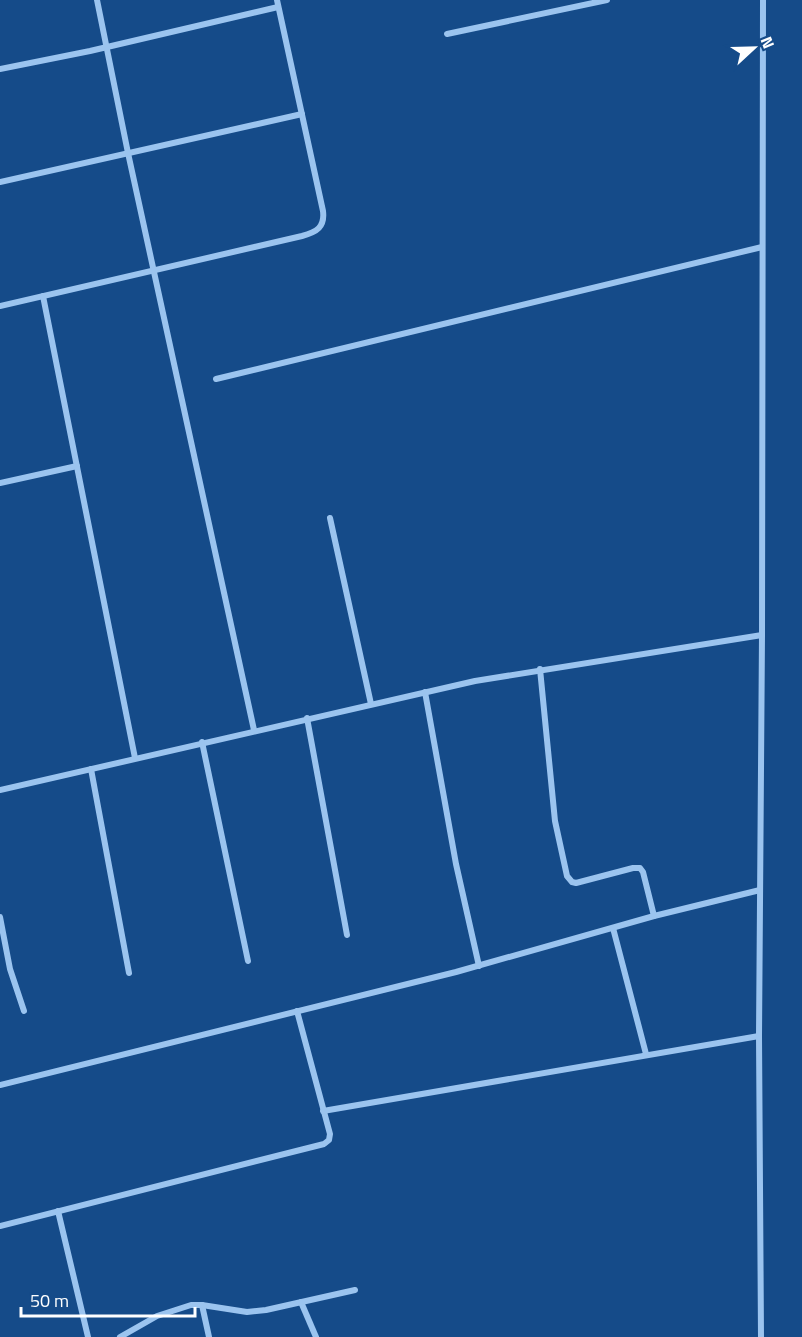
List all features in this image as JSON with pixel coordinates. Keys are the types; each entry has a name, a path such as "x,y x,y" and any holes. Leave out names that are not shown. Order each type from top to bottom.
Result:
{"street":[{"path":"97,0 153,270 254,730"},
{"path":"447,34 607,0"},
{"path":"761,1337 759,1036 763,0"},
{"path":"0,69 107,46 278,3 324,222 320,228 309,234 0,306"},
{"path":"0,182 302,114"},
{"path":"216,379 762,248"},
{"path":"43,296 135,758"},
{"path":"0,483 77,466"},
{"path":"330,518 371,704"},
{"path":"0,790 425,692 540,669 762,635"},
{"path":"540,669 555,821 567,876 576,883 640,868 654,916"},
{"path":"425,692 456,864 479,966"},
{"path":"307,718 347,934"},
{"path":"201,742 248,961"},
{"path":"91,769 129,973"},
{"path":"0,1085 479,966 654,916 760,890"},
{"path":"0,917 10,969 24,1011"},
{"path":"613,928 646,1054"},
{"path":"0,1226 318,1147 327,1142 330,1137 297,1011"},
{"path":"324,1111 759,1036"},
{"path":"58,1211 88,1337"},
{"path":"120,1337 171,1310 191,1305 247,1312 355,1290"},
{"path":"301,1302 316,1337"},
{"path":"202,1305 209,1337"}]}
